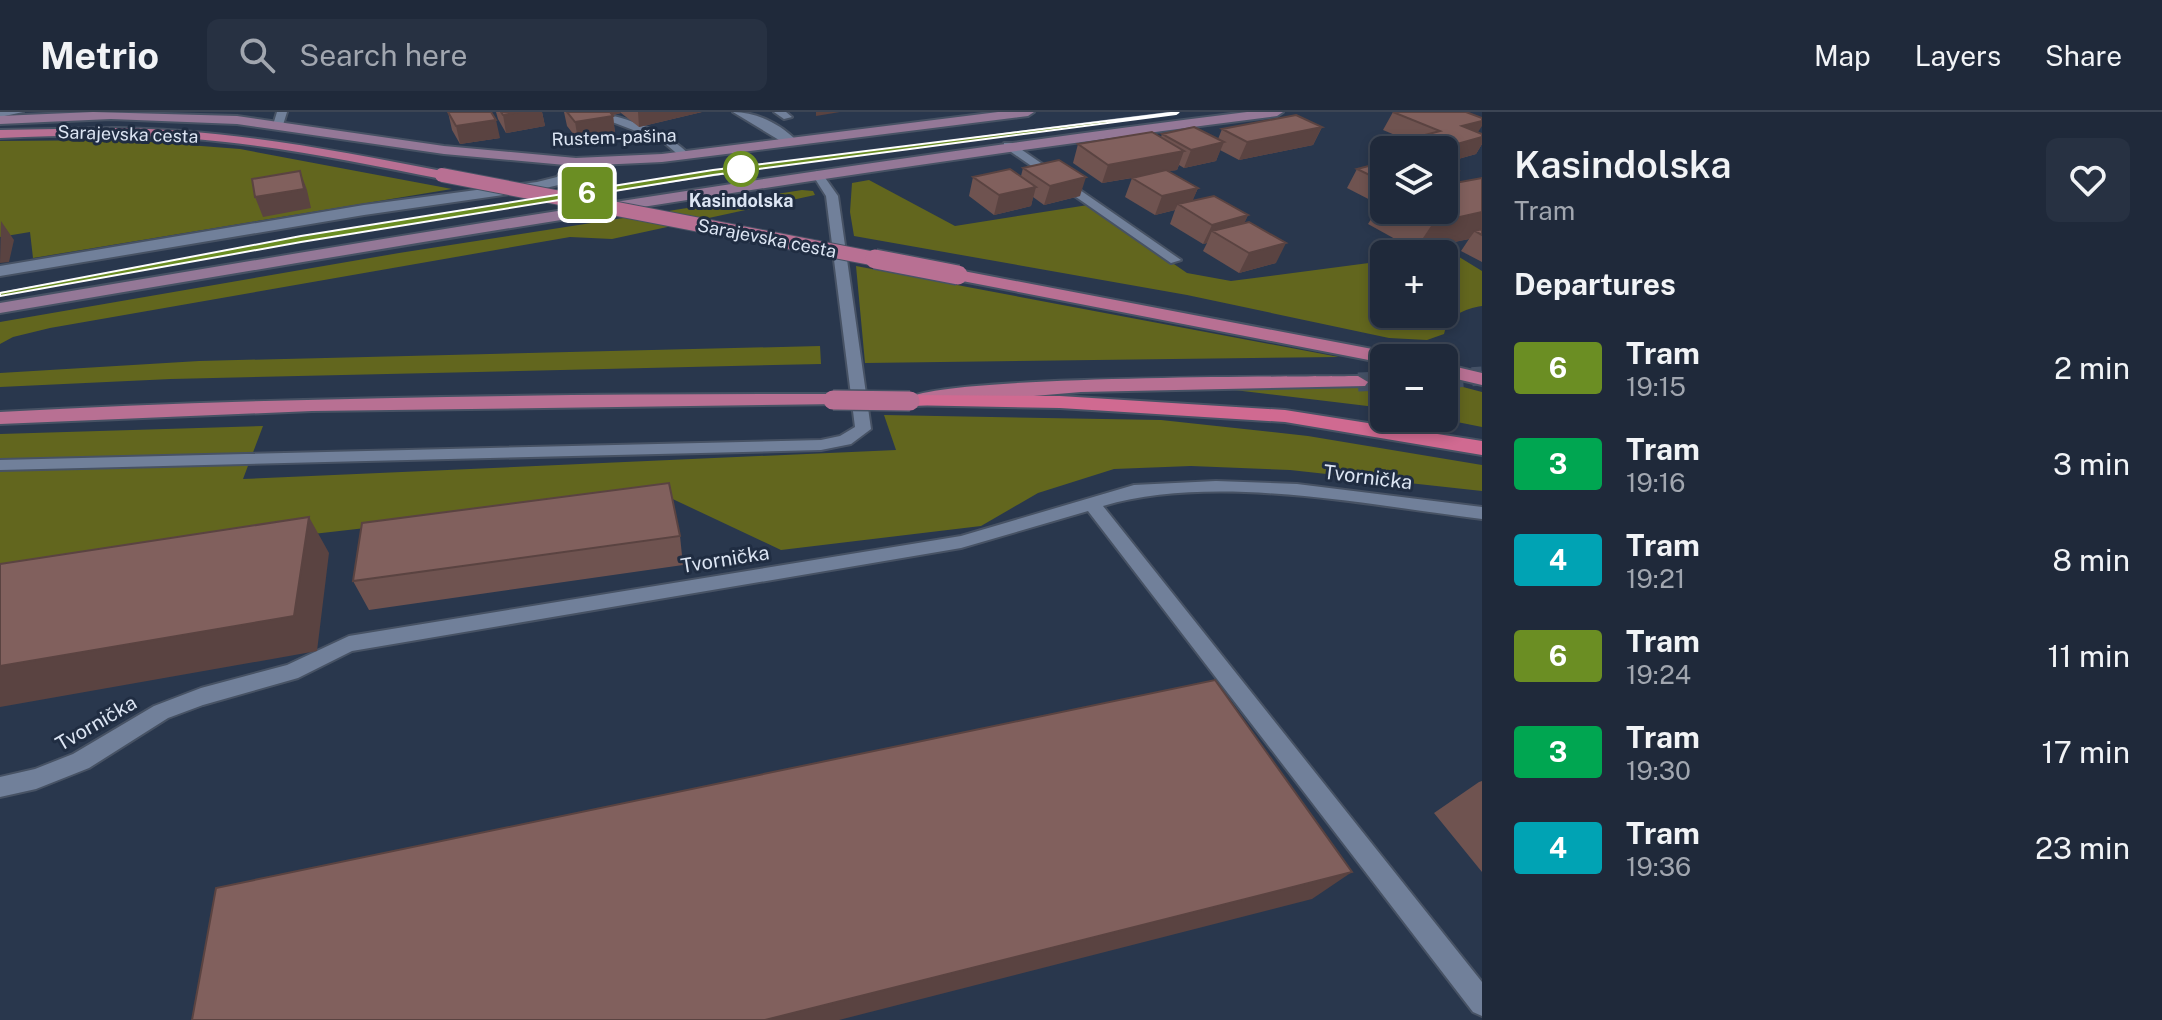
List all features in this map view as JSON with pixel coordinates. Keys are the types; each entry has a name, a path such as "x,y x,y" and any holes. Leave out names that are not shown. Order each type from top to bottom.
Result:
{"highway":[{"path":"910,401 1060,402 1285,416 1482,448"}],"main road":[{"name":"Rustem-pašina","path":"0,120 153,114 280,118 444,150 576,162 685,155 1028,112"},
{"path":"0,308 817,174 1008,145 1277,112"},
{"name":"Sarajevska cesta","path":"0,134 99,131 224,138 298,148 1370,355"},
{"path":"1458,367 1482,361"},
{"path":"1458,372 1482,379"},
{"path":"0,418 149,409 511,400 910,401 982,390 1044,387 1358,382"}],"street":[{"path":"739,112 769,126 789,140"},
{"path":"0,271 364,210 537,186 562,180 576,162"}],"lane":[{"path":"0,114 18,112"},
{"path":"591,112 666,139 685,155"},
{"path":"1008,145 1175,260"},
{"path":"0,465 821,445 845,440 863,429 832,196 817,174"},
{"name":"Tvornička","path":"0,787 36,779 81,761 161,712 201,697 291,672 349,644 961,542 1134,491 1216,487 1297,490 1482,513"},
{"path":"1091,503 1482,1003"}],"shaded area":[{"path":"124,140 240,149 452,189 33,258 30,232 0,237 0,141"},
{"path":"869,180 955,226 1088,205 1187,273 1231,281 1370,263 1370,328 1446,328 1444,334 1427,340 1389,338 1187,295 854,236 850,212 852,183"},
{"path":"802,190 813,191 815,195 612,239 570,237 50,328 13,337 0,344 0,322 399,253"},
{"path":"1458,256 1482,271 1482,306 1458,314"},
{"path":"856,266 1339,357 865,363"},
{"path":"820,346 821,364 171,379 0,387 0,373 199,361"},
{"path":"1230,384 1370,386 1370,406 1234,390"},
{"path":"1458,387 1482,392 1482,427 1458,422"},
{"path":"884,415 1161,420 1308,436 1482,465 1482,491 1290,470 1191,466 1114,469 1038,493 981,526 781,550 662,494 0,570 0,434 263,426 243,479 896,450"}],"building":[{"path":"448,112 491,112 496,120 456,126"},
{"path":"567,112 610,112 613,116 575,122"},
{"path":"1393,112 1466,112 1482,118 1482,121 1462,126 1482,134 1482,137 1458,144 1458,136 1425,135 1440,131"},
{"path":"1296,115 1322,127 1247,142 1222,129"},
{"path":"1194,127 1224,142 1191,150 1162,134"},
{"path":"1152,132 1184,151 1108,165 1078,144"},
{"path":"1059,160 1086,177 1050,186 1023,168"},
{"path":"1370,166 1370,175 1357,169"},
{"path":"1010,169 1036,187 999,195 973,177"},
{"path":"1166,170 1198,188 1162,196 1132,178"},
{"path":"300,171 304,189 255,197 252,179"},
{"path":"1482,178 1482,212 1458,217 1458,182"},
{"path":"1214,196 1248,215 1212,225 1178,204"},
{"path":"1249,222 1286,243 1249,253 1212,231"},
{"path":"669,483 680,536 353,581 362,523"},
{"path":"309,517 294,616 0,666 0,564"},
{"path":"1215,680 1352,872 765,1020 192,1020 216,888"}],"tunnel":[{"path":"1458,378 1482,376"},
{"path":"1358,382 1370,382"}],"tram line":[{"path":"0,293 587,195 881,151 1176,112"},
{"name":"6","path":"0,293 301,239 713,173 1176,112"}],"place":[{"name":"Kasindolska","path":"741,169"}]}
